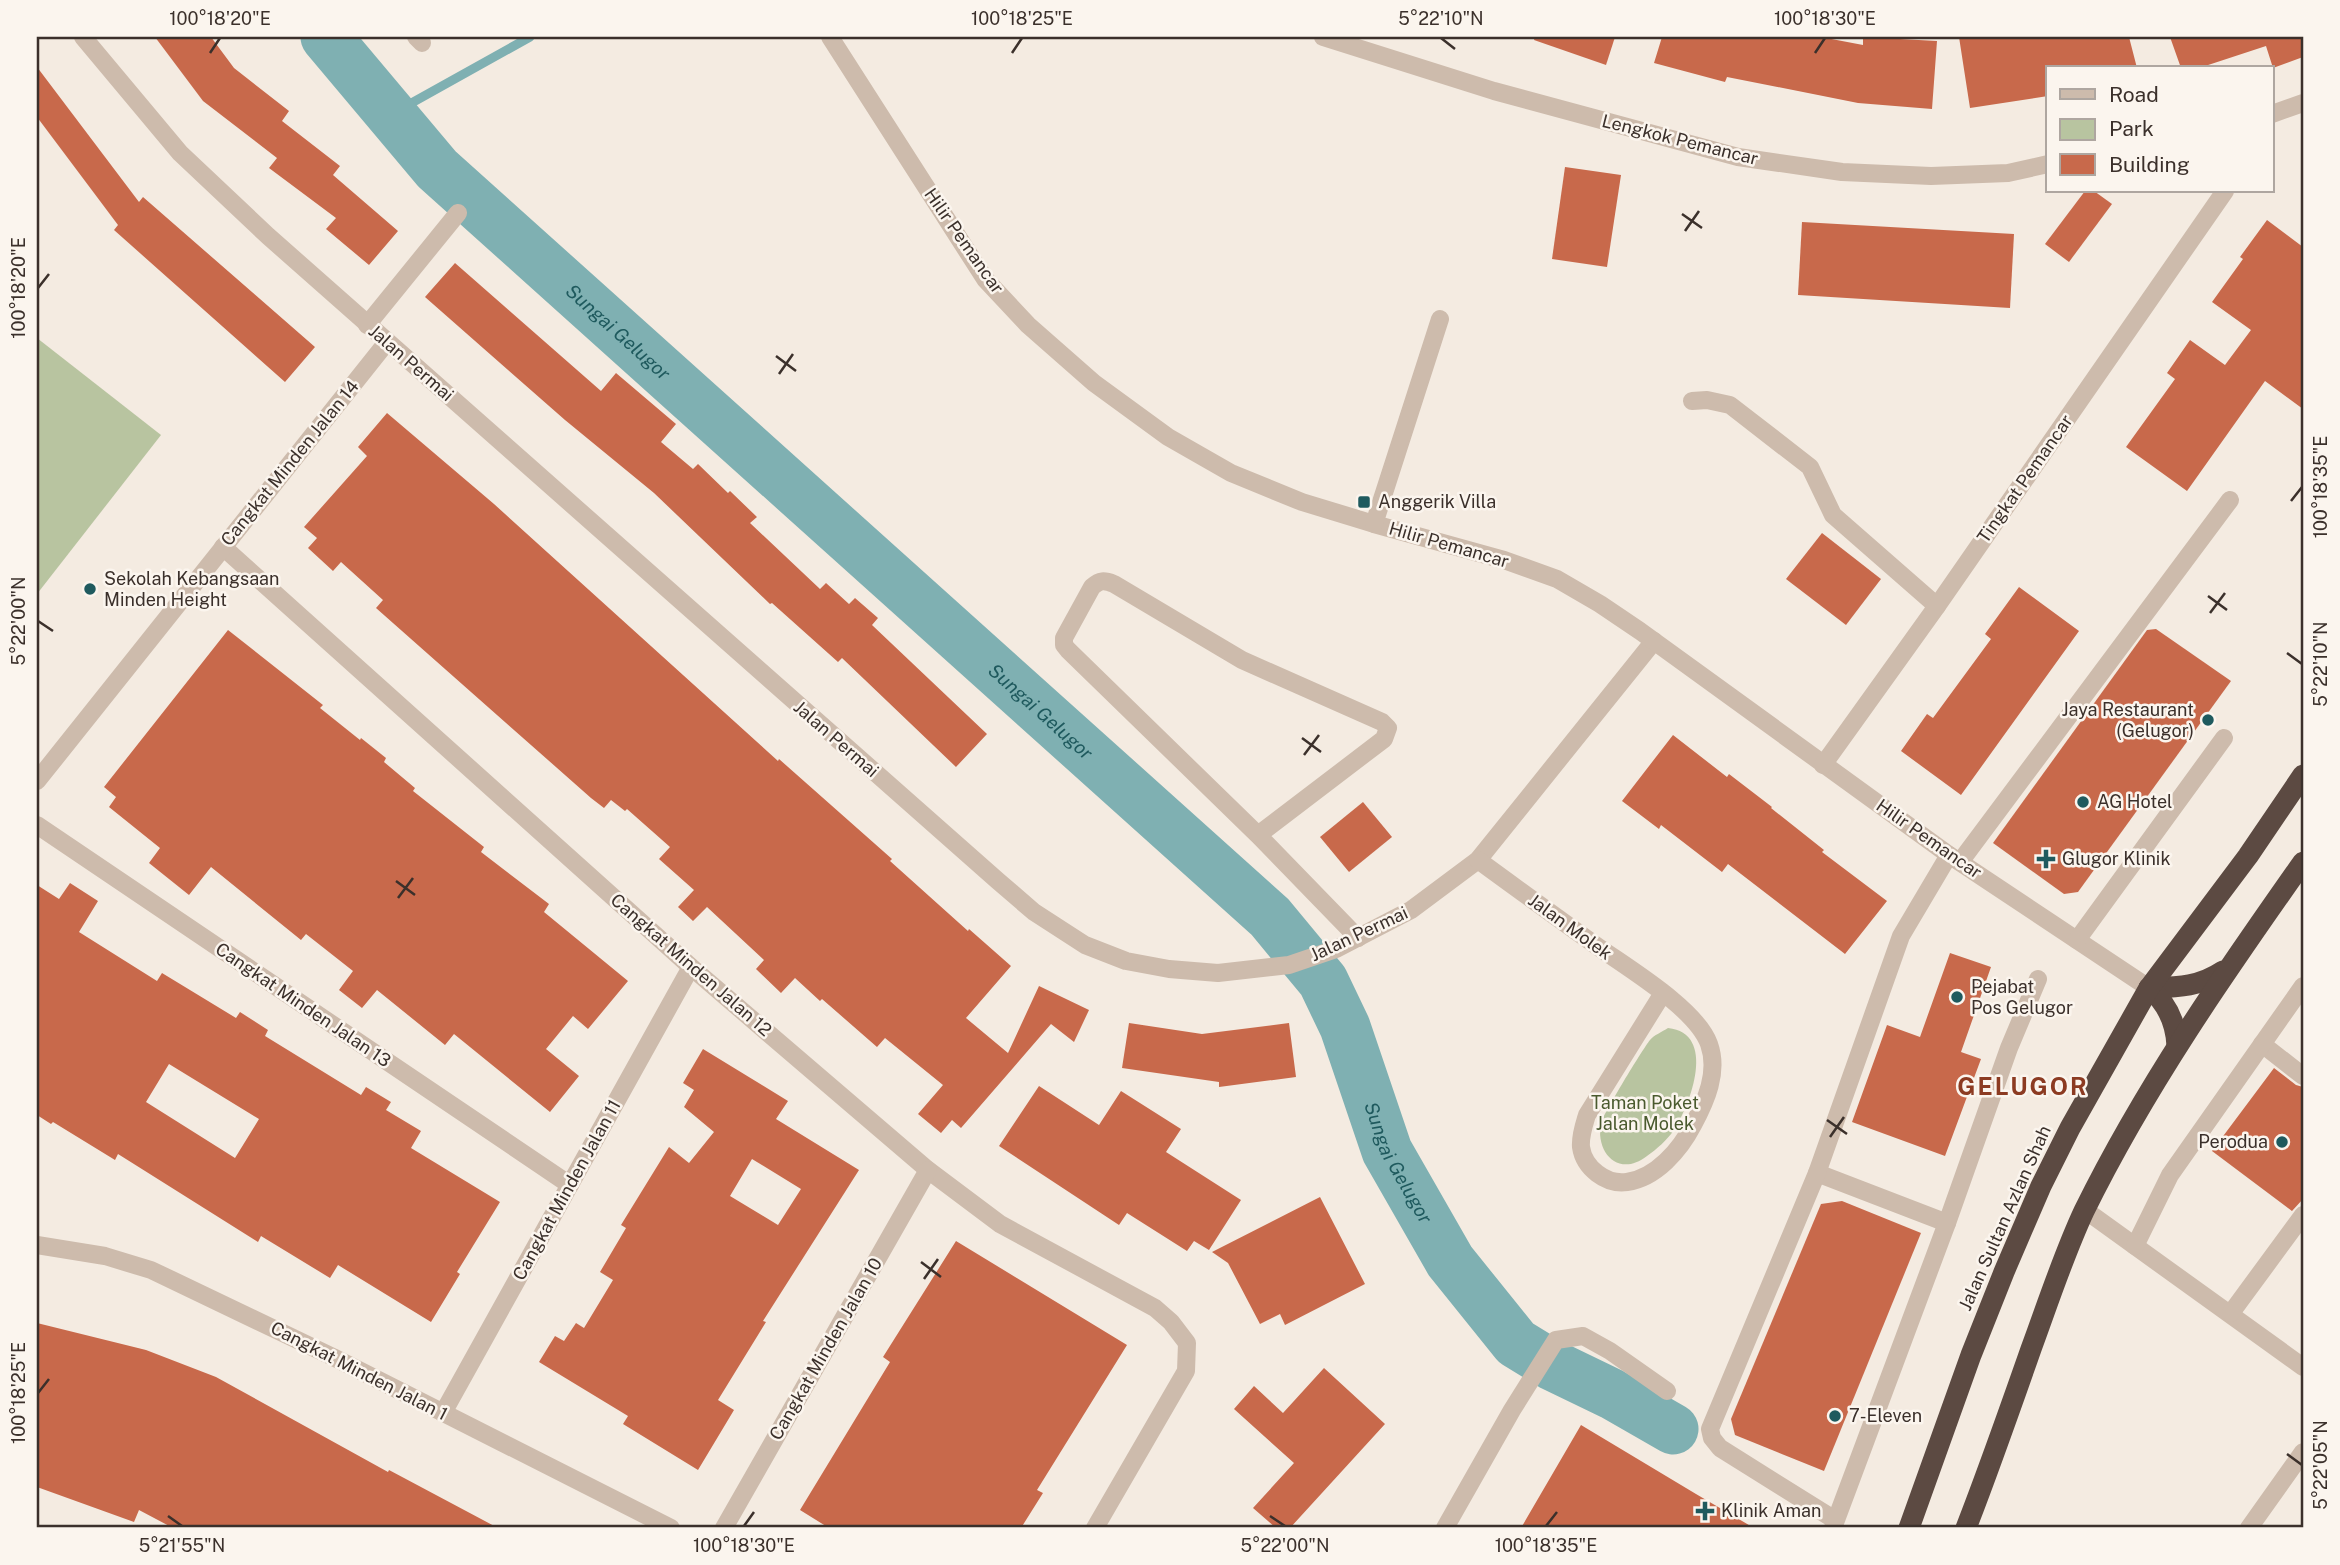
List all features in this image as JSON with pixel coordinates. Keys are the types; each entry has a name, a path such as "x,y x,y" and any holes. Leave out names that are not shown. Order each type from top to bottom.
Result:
{"highway":[{"name":"Jalan Sultan Azlan Shah","path":"1909,1528 1971,1355 2041,1186 2070,1128 2149,988 2248,856 2303,775"},
{"path":"1966,1528 2064,1256 2085,1210 2137,1112 2177,1046 2303,862"},
{"path":"2149,988 2188,987 2228,968"},
{"path":"2149,988 2161,998 2167,1008 2176,1033 2177,1046"}],"street":[{"name":"Jalan Permai","path":"83,37 180,153 387,342 1034,912 1085,945 1126,961 1169,969 1218,973 1289,965 1336,949 1411,910 1478,860 1654,641"},
{"name":"Hilir Pemancar","path":"830,37 985,279 1028,325 1094,383 1168,437 1231,473 1302,502 1504,560 1557,579 1654,641 1954,858 2149,988"},
{"name":"Lengkok Pemancar","path":"1323,37 1494,91 1738,157 1842,172 1931,176 2008,173 2046,164"},
{"path":"2274,117 2303,103"},
{"name":"Tingkat Pemancar","path":"1823,765 1937,606 2224,192"},
{"path":"368,325 458,213"},
{"path":"1374,524 1440,319"},
{"name":"Cangkat Minden Jalan 14","path":"37,781 387,342"},
{"path":"1692,401 1707,400 1730,405 1810,467 1833,515 1937,606"},
{"path":"2038,979 2009,1048 1947,1223 1834,1524 1720,1448 1710,1429 1817,1173 1901,936 1954,858 2230,500"},
{"name":"Cangkat Minden Jalan 12","path":"223,547 691,967 928,1170 1000,1224 1155,1308 1171,1322 1187,1343 1186,1371 1095,1528"},
{"path":"1258,835 1384,739 1388,728 1382,722 1242,660 1114,584 1105,580 1098,582 1092,587 1064,638 1064,645 1258,835 1358,938"},
{"path":"2077,940 2224,738"},
{"name":"Cangkat Minden Jalan 13","path":"37,825 570,1185"},
{"name":"Jalan Molek","path":"1478,860 1663,993 1700,1027 1708,1043 1712,1066 1706,1099 1683,1143 1667,1162 1637,1180 1609,1181 1595,1172 1585,1160 1581,1147 1582,1132 1587,1115 1663,993"},
{"name":"Cangkat Minden Jalan 11","path":"443,1413 691,967"},
{"path":"2135,1245 2170,1175 2303,986"},
{"path":"2262,1044 2303,1076"},
{"name":"Cangkat Minden Jalan 10","path":"724,1528 928,1170"},
{"path":"1817,1173 1947,1223"},
{"path":"2085,1210 2303,1367"},
{"path":"2231,1313 2303,1215"},
{"name":"Cangkat Minden Jalan 1","path":"37,1245 105,1256 151,1270 263,1322 671,1528"},
{"path":"1445,1528 1512,1410 1556,1340 1583,1336 1610,1351 1667,1391"},
{"path":"2249,1528 2303,1452"}],"green space":[{"path":"37,338 161,435 37,594"},
{"name":"Taman Poket Jalan Molek","path":"1668,1028 1683,1033 1692,1042 1696,1056 1696,1071 1687,1104 1674,1130 1658,1147 1637,1162 1619,1163 1611,1159 1602,1144 1601,1123 1650,1040"}],"building":[{"path":"155,37 211,37 234,68 289,111 282,121 340,166 333,175 398,231 369,265 326,229 336,218 269,168 277,158 203,101"},
{"path":"1535,37 1615,37 1606,65 1534,40"},
{"path":"1662,37 1821,37 1863,45 1863,37 1937,41 1932,109 1858,103 1727,77 1725,82 1654,63"},
{"path":"1959,37 2129,37 2136,66 2046,66 2046,96 1970,108"},
{"path":"2170,37 2303,37 2303,57 2274,68 2266,46 2205,66 2180,66"},
{"path":"37,67 139,202 143,197 315,347 285,382 114,230 118,225 37,117"},
{"path":"1565,167 1621,175 1607,267 1552,259"},
{"path":"2084,192 2095,192 2112,204 2069,262 2045,244"},
{"path":"2267,220 2303,247 2303,409 2265,381 2187,491 2126,447 2175,379 2167,373 2190,340 2225,365 2251,330 2212,302"},
{"path":"1802,222 2014,234 2010,308 1798,295"},
{"path":"455,263 601,391 616,373 676,424 661,442 693,469 698,464 728,493 730,491 757,517 750,523 820,589 826,583 849,604 855,598 878,618 872,625 987,734 956,767 842,658 838,662 770,604 654,493 565,420 425,297"},
{"path":"387,413 494,504 778,761 779,759 892,859 890,861 968,931 969,929 1011,966 966,1018 1008,1053 1039,986 1089,1010 1074,1042 1051,1024 961,1128 952,1120 941,1133 918,1114 943,1085 885,1038 877,1047 795,978 781,993 756,969 764,960 707,907 693,921 678,907 694,890 659,859 670,847 627,809 625,811 611,800 604,808 591,798 376,608 383,600 341,562 333,571 308,548 317,538 304,527 367,456 358,447"},
{"path":"1822,533 1881,579 1846,625 1786,579"},
{"path":"2019,587 2079,631 1961,795 1901,751 1927,714 1933,718 1991,639 1985,634"},
{"path":"2156,629 2231,681 2078,892 2064,894 1993,843 2147,630"},
{"path":"228,630 323,705 320,708 386,758 384,762 415,788 413,791 484,847 481,852 549,904 544,912 628,981 588,1029 573,1016 546,1049 579,1076 550,1112 454,1034 445,1045 377,990 362,1008 339,990 353,971 306,934 301,940 211,867 189,895 149,863 160,848 109,807 116,797 104,787"},
{"path":"1673,735 1727,777 1729,774 1772,807 1824,850 1822,852 1887,901 1845,954 1728,864 1722,872 1661,825 1659,829 1622,801"},
{"path":"1363,802 1392,837 1349,872 1320,837"},
{"path":"70,883 98,901 79,932 157,981 162,973 236,1018 240,1012 268,1030 265,1036 361,1095 366,1087 391,1102 386,1110 421,1131 411,1148 500,1202 457,1272 460,1274 431,1322 338,1265 330,1278 261,1236 258,1242 118,1154 115,1160 37,1115 37,885 59,899","holes":["169,1064 259,1119 235,1158 146,1102"]},
{"path":"1950,953 1991,967 1961,1052 1981,1059 1945,1156 1852,1122 1887,1025 1920,1037"},
{"path":"1129,1023 1202,1034 1289,1023 1296,1077 1219,1087 1219,1082 1122,1068"},
{"path":"703,1049 788,1101 776,1119 859,1170 763,1321 766,1322 718,1400 734,1410 698,1470 623,1424 628,1416 539,1362 555,1336 564,1341 576,1323 584,1328 613,1280 600,1272 626,1228 621,1225 669,1147 689,1163 714,1132 684,1107 694,1090 683,1083","holes":["752,1159 801,1189 778,1225 730,1196"]},
{"path":"2274,1068 2296,1085 2303,1087 2303,1199 2292,1211 2212,1151"},
{"path":"1039,1086 1099,1125 1121,1091 1181,1129 1166,1152 1241,1200 1209,1250 1194,1241 1187,1251 1127,1213 1119,1225 999,1146"},
{"path":"1320,1197 1365,1284 1285,1325 1280,1314 1260,1324 1228,1263 1212,1252"},
{"path":"1842,1201 1921,1233 1824,1471 1735,1435 1731,1419 1821,1204"},
{"path":"956,1241 1127,1345 1037,1490 1043,1493 1021,1528 829,1528 800,1510 890,1362 883,1357"},
{"path":"37,1323 146,1350 216,1377 388,1472 389,1470 498,1528 173,1528 139,1510 134,1522 37,1487"},
{"path":"1324,1368 1385,1424 1290,1528 1276,1528 1253,1508 1294,1463 1234,1409 1254,1386 1283,1413"},
{"path":"1581,1425 1696,1494 1754,1528 1521,1528"}],"waterway":[{"name":"Sungai Gelugor","path":"326,37 437,169 1270,917 1323,981 1345,1027 1387,1151 1450,1261 1516,1343 1673,1429"},
{"path":"390,115 530,37"}],"place":[{"name":"Anggerik Villa","path":"1364,502"},
{"name":"Sekolah Kebangsaan Minden Height","path":"90,589"},
{"name":"Jaya Restaurant (Gelugor)","path":"2208,720"},
{"name":"AG Hotel","path":"2083,802"},
{"name":"Glugor Klinik","path":"2046,859"},
{"name":"Pejabat Pos Gelugor","path":"1957,997"},
{"name":"Perodua","path":"2282,1142"},
{"name":"7-Eleven","path":"1835,1416"},
{"name":"Klinik Aman","path":"1705,1511"}],"district":[{"name":"GELUGOR","path":"2023,1087"}]}
